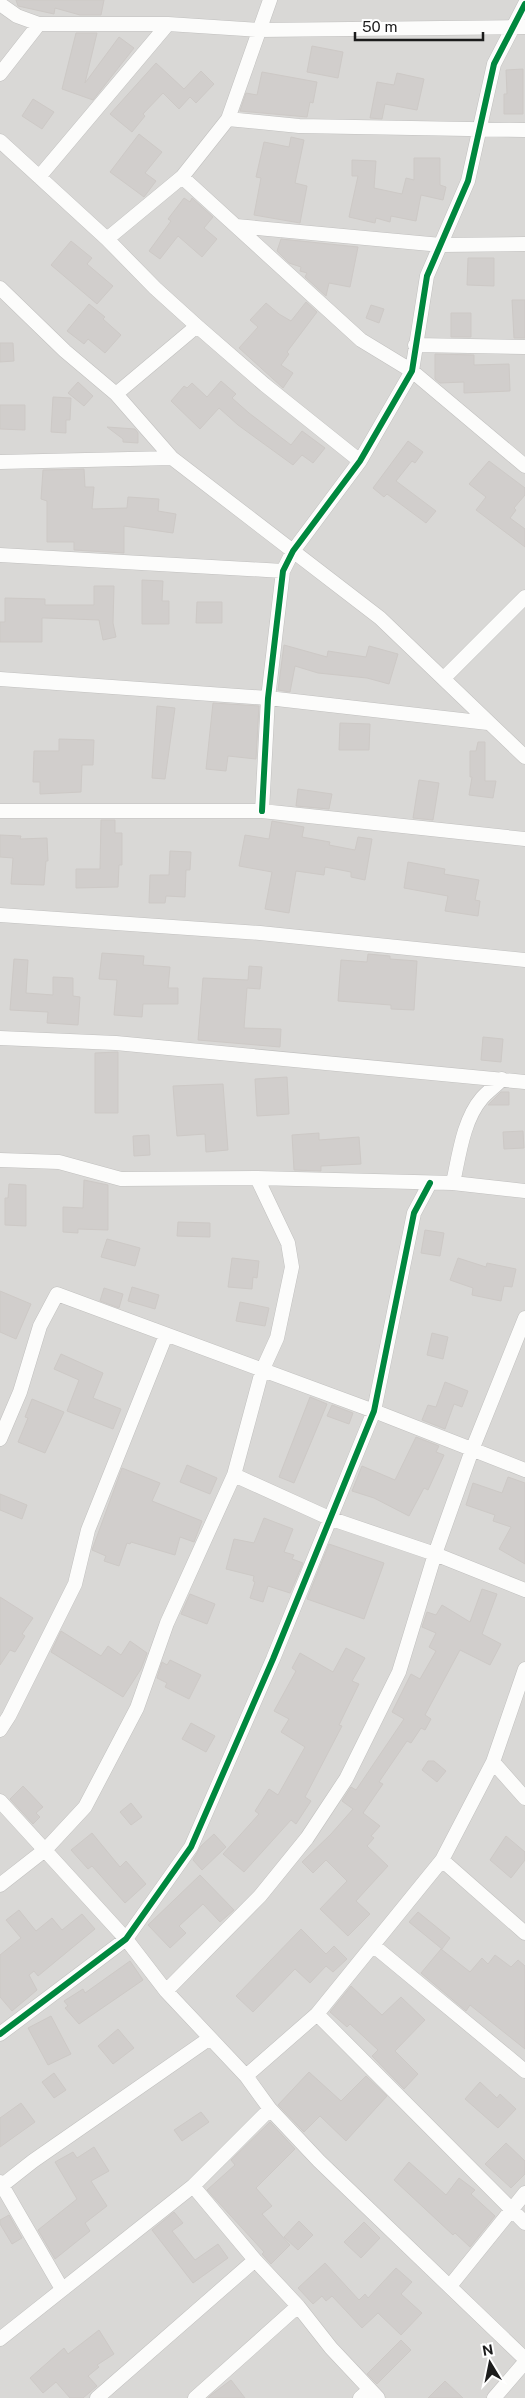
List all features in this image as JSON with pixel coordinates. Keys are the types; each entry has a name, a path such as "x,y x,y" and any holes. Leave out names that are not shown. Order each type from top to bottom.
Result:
{"street":[{"path":"107,239 182,177 228,119 270,0"},
{"path":"0,4 17,16 39,24 168,24 258,30 518,27"},
{"path":"262,810 268,698 283,571 293,551 360,461 412,371 427,276 468,180 494,64 518,27 525,4"},
{"path":"0,74 39,24"},
{"path":"39,177 168,24"},
{"path":"228,119 299,126 525,130"},
{"path":"0,141 107,239 155,288 197,326 265,385 360,461"},
{"path":"182,177 361,340 412,371 524,464"},
{"path":"236,226 441,245 525,244"},
{"path":"2,291 65,351 116,394 172,458 380,618 445,678 488,723 525,757"},
{"path":"116,394 197,326"},
{"path":"415,346 525,347"},
{"path":"0,462 172,458"},
{"path":"0,555 283,571"},
{"path":"445,678 525,597"},
{"path":"0,679 268,698 488,723"},
{"path":"0,811 262,810 525,839"},
{"path":"0,915 31,919 260,933 525,960"},
{"path":"0,1038 116,1043 525,1082"},
{"path":"453,1183 462,1139 471,1118 481,1099 502,1080"},
{"path":"0,1160 60,1162 122,1179 257,1178 453,1183 525,1191"},
{"path":"0,1886 46,1849 85,1807 137,1708 167,1623 234,1475 262,1371 277,1338 292,1267 288,1243 257,1178"},
{"path":"0,2034 126,1939 191,1847 273,1659 374,1411 414,1213 430,1183"},
{"path":"0,1439 20,1392 40,1326 57,1294 374,1411 525,1470"},
{"path":"166,1991 260,1896 307,1838 346,1779 399,1672 434,1554 472,1450 525,1318"},
{"path":"0,1730 9,1716 75,1584 88,1530 166,1335"},
{"path":"234,1475 329,1518 434,1554 525,1590"},
{"path":"246,2076 316,2014 374,1946 442,1860 493,1762 525,1669"},
{"path":"493,1762 525,1798"},
{"path":"0,1801 46,1849 97,1909 126,1939 166,1991 246,2076 270,2109 319,2161 450,2286 525,2361 494,2398"},
{"path":"442,1860 525,1933"},
{"path":"374,1946 525,2070"},
{"path":"316,2014 525,2222"},
{"path":"62,2289 1,2185 210,2038"},
{"path":"0,2339 193,2186 270,2109"},
{"path":"193,2186 255,2260 298,2306 369,2395"},
{"path":"450,2286 525,2193"},
{"path":"97,2398 255,2260"},
{"path":"195,2398 298,2306"}],"shaded area":[{"path":"0,0 525,0 525,2398 0,2398"}],"building":[{"path":"16,0 104,0 101,15 80,15 55,8 54,14 18,6"},
{"path":"76,33 97,33 85,83 119,37 134,48 93,100 62,89"},
{"path":"312,46 343,52 338,78 307,72"},
{"path":"156,63 184,89 201,71 214,84 196,103 190,97 179,109 163,93 143,114 145,116 132,132 110,114"},
{"path":"523,69 523,114 504,114 504,94 507,94 506,70"},
{"path":"262,72 317,82 313,103 310,102 307,117 240,111 246,93 257,95"},
{"path":"397,73 424,79 417,110 385,104 382,119 370,118 377,82 394,85"},
{"path":"33,99 54,112 42,129 22,116"},
{"path":"139,134 162,152 145,173 156,181 144,197 110,172"},
{"path":"291,137 304,140 295,183 307,186 300,223 254,215 261,178 256,177 264,142 289,147"},
{"path":"414,158 440,158 440,185 446,187 443,200 421,195 416,221 391,216 390,222 376,218 375,223 349,217 358,176 352,176 352,160 376,161 374,188 402,194 406,178 414,180"},
{"path":"184,198 190,202 192,198 213,217 204,228 217,239 202,257 178,236 160,259 149,251 171,221 168,219"},
{"path":"281,239 358,247 350,287 329,283 326,296 305,277 307,273 300,271 301,267 289,263 277,251"},
{"path":"71,241 92,258 87,264 113,286 97,304 51,265"},
{"path":"468,258 494,258 494,286 467,285"},
{"path":"512,300 525,300 525,338 514,338"},
{"path":"306,302 317,312 287,352 289,354 281,365 293,373 283,388 239,348 258,327 250,320 266,303 291,321"},
{"path":"89,304 105,317 103,319 121,335 105,353 88,339 84,344 67,331"},
{"path":"371,305 384,309 379,323 366,318"},
{"path":"451,313 471,313 471,337 451,337"},
{"path":"0,343 13,343 14,361 0,362"},
{"path":"435,354 474,355 474,365 509,364 510,391 464,393 464,382 440,383 435,379"},
{"path":"221,381 236,394 232,398 291,445 302,431 325,448 313,463 302,455 293,465 238,425 219,408 200,429 171,401 184,386 187,388 192,383 207,397"},
{"path":"78,382 93,396 84,406 68,393"},
{"path":"53,397 71,398 70,420 66,420 66,433 51,432"},
{"path":"0,405 25,405 25,430 0,429"},
{"path":"107,427 135,429 138,433 138,443 123,442 123,439"},
{"path":"408,441 423,452 415,463 412,461 396,481 436,511 426,523 387,494 384,497 373,488"},
{"path":"489,461 525,488 525,495 514,508 516,510 510,518 525,529 525,547 476,510 486,497 469,484"},
{"path":"84,469 85,487 94,487 92,509 127,508 128,497 159,499 158,511 176,514 173,533 124,526 124,553 74,550 74,542 47,542 47,501 41,499 43,470"},
{"path":"142,580 163,581 162,601 169,601 169,624 142,624"},
{"path":"94,586 114,586 113,623 116,637 103,640 99,620 42,618 42,642 0,642 0,622 5,622 5,598 45,599 45,605 94,605"},
{"path":"197,602 222,602 222,623 196,623"},
{"path":"284,645 327,657 328,651 366,657 369,646 398,654 389,684 367,678 318,673 295,666 290,692 278,690"},
{"path":"213,703 259,706 256,759 228,756 226,771 206,769"},
{"path":"157,706 175,708 165,779 152,778"},
{"path":"340,723 370,724 369,750 339,750"},
{"path":"59,739 94,740 93,765 82,765 81,792 40,794 40,782 33,782 34,751 59,751"},
{"path":"478,742 485,742 485,781 496,781 493,798 469,795 472,777 470,777 470,751 476,751"},
{"path":"419,780 439,783 433,820 413,818"},
{"path":"298,789 332,794 329,809 296,806"},
{"path":"101,820 115,820 115,833 122,833 122,865 119,865 118,887 76,888 76,869 100,869"},
{"path":"272,821 304,827 302,837 330,842 329,845 355,850 358,837 372,839 365,880 351,877 351,872 325,867 324,875 296,871 289,913 265,909 272,872 239,866 245,835 269,839"},
{"path":"0,835 21,836 20,839 47,838 48,861 46,861 44,885 11,884 13,858 0,857"},
{"path":"170,851 191,852 190,870 186,870 185,897 166,896 165,903 149,903 150,875 169,875"},
{"path":"408,862 445,869 444,874 479,880 475,900 480,901 478,916 445,911 448,896 404,888"},
{"path":"102,953 144,956 143,965 170,967 168,988 178,988 178,1004 143,1004 142,1017 114,1015 117,980 99,979"},
{"path":"368,954 390,956 390,959 417,961 414,1010 391,1009 391,1005 338,1001 341,960 367,962"},
{"path":"14,959 28,960 26,993 53,995 53,977 73,978 73,996 80,997 78,1025 47,1023 48,1012 10,1010"},
{"path":"249,966 262,967 260,989 247,988 244,1028 281,1029 280,1047 198,1040 203,978 248,980"},
{"path":"483,1037 503,1039 501,1062 481,1060"},
{"path":"118,1052 118,1113 95,1113 95,1053"},
{"path":"287,1077 289,1114 257,1116 255,1079"},
{"path":"223,1084 228,1150 206,1152 205,1134 177,1136 173,1086"},
{"path":"501,1092 509,1092 509,1105 488,1105"},
{"path":"523,1131 524,1148 504,1149 503,1132"},
{"path":"319,1133 319,1140 359,1137 361,1164 321,1166 321,1171 294,1170 292,1135"},
{"path":"149,1135 150,1155 134,1156 133,1136"},
{"path":"84,1180 108,1185 108,1230 78,1229 78,1233 63,1232 63,1207 83,1208"},
{"path":"9,1184 26,1185 26,1226 5,1225 5,1198 8,1198"},
{"path":"178,1222 210,1223 210,1237 177,1236"},
{"path":"425,1230 444,1233 440,1256 421,1253"},
{"path":"107,1239 140,1248 135,1266 101,1257"},
{"path":"232,1258 259,1261 257,1278 253,1277 252,1289 228,1287"},
{"path":"458,1258 486,1267 487,1263 516,1269 512,1287 504,1286 501,1301 472,1295 473,1288 450,1280"},
{"path":"132,1287 159,1295 155,1309 128,1301"},
{"path":"104,1288 123,1294 119,1308 100,1301"},
{"path":"0,1291 31,1304 16,1339 0,1332"},
{"path":"240,1302 269,1308 265,1326 236,1321"},
{"path":"432,1333 448,1337 443,1359 427,1355"},
{"path":"61,1354 103,1373 93,1398 121,1409 113,1429 67,1411 79,1380 54,1369"},
{"path":"445,1382 468,1391 462,1407 454,1404 445,1429 422,1420 428,1405 436,1407"},
{"path":"310,1397 327,1404 294,1483 279,1477"},
{"path":"32,1399 64,1412 45,1453 18,1442 28,1418 25,1417"},
{"path":"332,1405 353,1413 349,1424 327,1416"},
{"path":"416,1437 439,1446 436,1452 444,1455 428,1490 424,1488 409,1516 374,1498 352,1491 362,1466 395,1480"},
{"path":"187,1465 217,1478 210,1494 180,1482"},
{"path":"122,1468 160,1483 152,1501 202,1521 194,1542 180,1537 175,1555 131,1542 130,1544 127,1543 119,1566 104,1561 106,1556 92,1550"},
{"path":"508,1477 525,1483 525,1564 499,1549 511,1527 493,1521 495,1515 466,1505 473,1483 502,1493"},
{"path":"0,1494 27,1505 22,1519 0,1510"},
{"path":"264,1518 293,1529 284,1552 294,1555 292,1559 303,1563 290,1593 268,1586 263,1602 250,1598 255,1582 253,1581 254,1576 226,1569 234,1539 254,1543"},
{"path":"329,1544 384,1563 364,1619 307,1599"},
{"path":"482,1589 497,1594 482,1634 501,1644 490,1665 460,1650 425,1715 431,1719 425,1730 421,1728 411,1743 407,1741 379,1782 383,1784 363,1813 380,1826 371,1836 374,1838 367,1846 388,1866 356,1901 370,1914 348,1936 320,1909 347,1881 326,1860 313,1873 302,1862 353,1809 342,1801 351,1787 356,1790 404,1719 392,1712 411,1674 420,1679 436,1651 429,1647 436,1633 422,1627 427,1612 436,1615 442,1605 470,1622"},
{"path":"190,1594 215,1604 207,1624 181,1614"},
{"path":"0,1597 33,1618 22,1634 25,1636 15,1652 10,1650 0,1665"},
{"path":"61,1631 101,1656 108,1646 121,1655 130,1641 147,1653 141,1669 123,1697 51,1652"},
{"path":"346,1648 365,1658 352,1681 359,1684 339,1725 342,1726 305,1797 311,1801 296,1824 291,1820 244,1872 223,1854 259,1814 255,1811 269,1789 278,1795 305,1747 281,1732 289,1719 274,1711 296,1671 292,1668 300,1653 333,1672"},
{"path":"170,1660 201,1675 189,1699 165,1687 167,1683 157,1678 162,1662 167,1665"},
{"path":"191,1723 215,1736 206,1752 182,1739"},
{"path":"428,1761 434,1761 446,1771 437,1782 422,1770"},
{"path":"23,1786 43,1807 36,1813 40,1817 33,1824 10,1799"},
{"path":"131,1803 142,1817 131,1825 120,1812"},
{"path":"92,1833 120,1867 126,1861 146,1884 125,1903 92,1866 88,1869 71,1850"},
{"path":"214,1834 226,1847 202,1870 193,1860 201,1846"},
{"path":"506,1836 525,1852 525,1860 511,1878 490,1860"},
{"path":"200,1875 234,1910 220,1922 203,1904 179,1926 186,1933 170,1948 148,1925"},
{"path":"19,1910 36,1931 52,1918 62,1930 82,1914 95,1929 38,1976 34,1971 29,1975 37,1990 12,2011 0,1997 0,1955 21,1938 6,1920"},
{"path":"418,1912 450,1938 442,1949 409,1922"},
{"path":"301,1929 326,1954 334,1946 347,1959 333,1972 326,1966 310,1983 295,1969 253,2012 236,1996"},
{"path":"441,1949 470,1972 482,1958 488,1964 495,1955 511,1967 518,1960 525,1966 525,2049 470,2005 466,2011 421,1973"},
{"path":"130,1961 143,1980 79,2024 65,2008 68,2006 64,2001 83,1989 85,1993"},
{"path":"351,1986 382,2015 401,1997 425,2020 395,2051 418,2074 404,2089 372,2056 378,2050 350,2024 347,2027 330,2012"},
{"path":"51,2016 71,2054 48,2065 28,2028"},
{"path":"118,2029 134,2048 113,2064 98,2046"},
{"path":"309,2072 341,2101 366,2076 387,2096 346,2141 320,2116 304,2132 278,2105"},
{"path":"54,2073 66,2090 54,2098 42,2082"},
{"path":"480,2082 497,2098 500,2094 516,2109 498,2128 465,2099"},
{"path":"21,2103 35,2122 0,2147 0,2118"},
{"path":"201,2112 209,2122 182,2141 174,2130"},
{"path":"270,2122 295,2149 256,2188 272,2206 262,2214 290,2245 271,2264 262,2254 264,2252 207,2190 235,2165 231,2160"},
{"path":"506,2143 525,2161 525,2174 511,2188 485,2164"},
{"path":"94,2147 109,2171 91,2181 107,2206 85,2223 90,2231 55,2259 38,2230 77,2199 55,2162 73,2152 77,2158"},
{"path":"409,2162 446,2195 459,2178 475,2190 471,2194 495,2216 470,2247 455,2233 453,2235 394,2180"},
{"path":"174,2212 183,2223 172,2231 195,2260 218,2244 228,2258 193,2283 152,2230"},
{"path":"9,2215 22,2238 12,2244 0,2224 0,2220"},
{"path":"299,2221 313,2235 298,2250 284,2237"},
{"path":"364,2222 380,2238 361,2258 344,2242"},
{"path":"325,2263 359,2300 365,2294 368,2298 396,2268 412,2282 401,2294 422,2313 401,2335 378,2313 362,2328 332,2296 326,2301 322,2296 313,2304 298,2288"},
{"path":"99,2330 114,2354 97,2365 99,2367 88,2376 97,2386 83,2398 70,2398 56,2382 43,2393 30,2378 64,2348 68,2354"},
{"path":"401,2340 411,2350 377,2384 367,2374"},
{"path":"231,2380 245,2398 208,2398 211,2395"},
{"path":"445,2381 463,2398 428,2398"}],"cycle path":[{"path":"262,811 268,698 283,571 293,551 360,461 412,371 427,276 468,181 494,64 525,4"},
{"path":"0,2034 126,1939 191,1847 273,1659 374,1411 414,1213 430,1183"}]}
